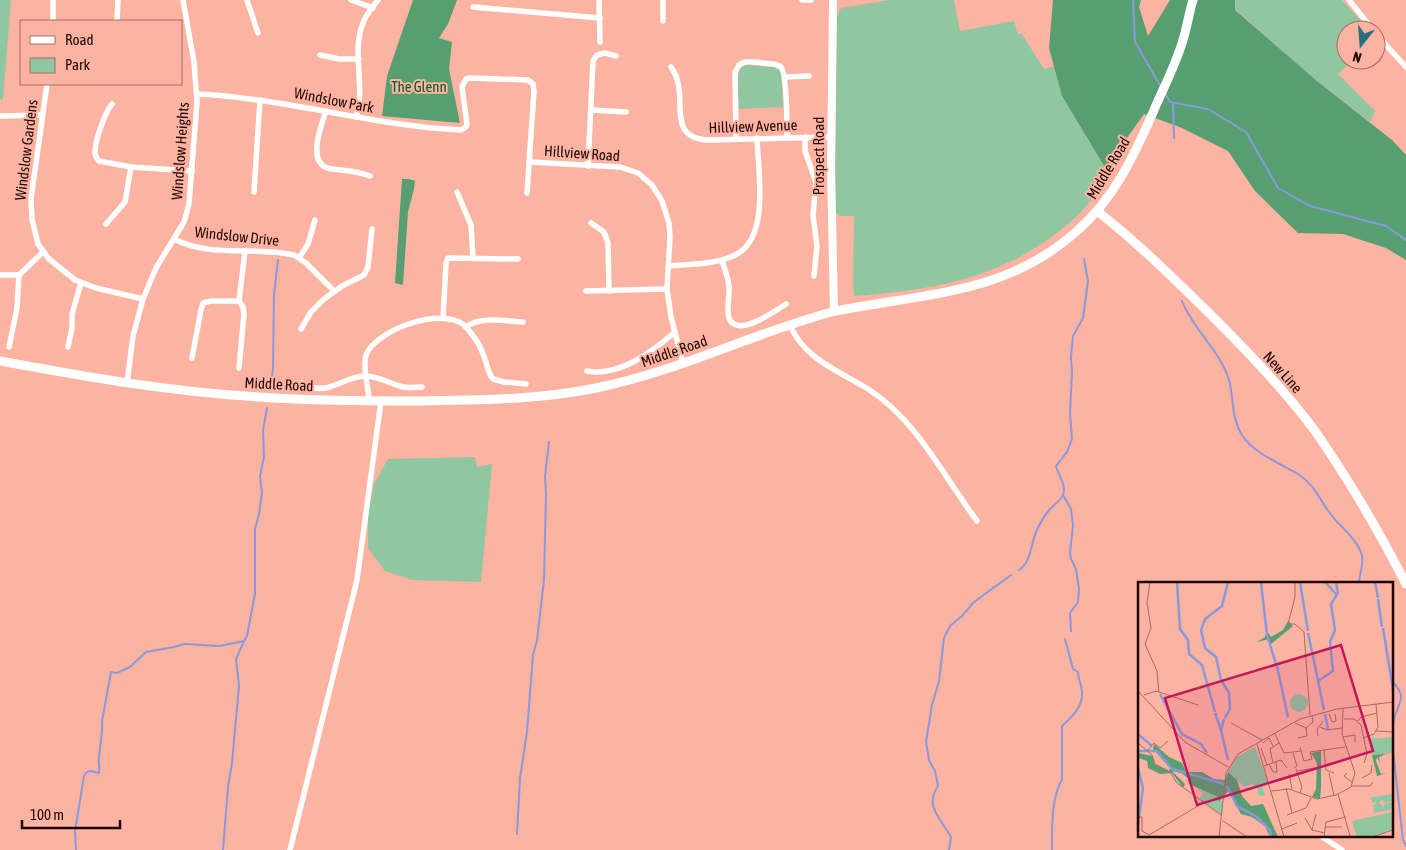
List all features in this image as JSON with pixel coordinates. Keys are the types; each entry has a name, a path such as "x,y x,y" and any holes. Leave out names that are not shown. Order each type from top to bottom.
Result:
{"main road":[{"name":"Middle Road","path":"0,361 127,383 256,397 382,401 478,400 557,395 626,382 790,325 834,312 954,291 993,281 1026,266 1062,244 1081,228 1108,198 1126,169 1168,79 1183,41 1193,0"},
{"name":"New Line","path":"1097,211 1150,256 1194,298 1236,340 1285,394 1314,430 1351,485 1406,584"}],"street":[{"path":"53,20 54,0"},
{"path":"117,20 118,0"},
{"name":"Windslow Heights","path":"127,383 132,343 143,299 151,279 188,212 197,94 194,62 183,0"},
{"path":"247,0 258,34"},
{"path":"351,0 372,8"},
{"path":"356,117 361,99 359,59 361,28 365,18 378,0"},
{"path":"599,0 600,42"},
{"path":"663,0 663,21"},
{"path":"802,0 811,0"},
{"name":"Prospect Road","path":"833,0 834,312"},
{"path":"1352,1 1366,20"},
{"path":"473,7 600,18"},
{"path":"1386,45 1406,67"},
{"path":"588,166 594,59 596,55 602,54 616,56"},
{"path":"320,55 339,59 359,59"},
{"path":"736,139 736,69 738,65 747,62 777,65 782,70 785,77 787,138"},
{"name":"Hillview Avenue","path":"672,68 679,84 681,124 688,136 701,140 832,137"},
{"path":"785,77 809,76"},
{"name":"Hillview Road","path":"466,126 467,120 462,86 466,79 529,81 533,84 527,193"},
{"name":"Windslow Gardens","path":"47,85 32,186 31,208 35,235 42,252 63,271 81,283 143,299"},
{"name":"Windslow Park","path":"197,94 260,100 379,122 460,130 466,126"},
{"path":"254,192 260,100"},
{"path":"112,104 106,112 102,123 95,155 98,159 104,163 131,167 192,171"},
{"path":"592,110 626,112"},
{"path":"326,111 317,141 317,155 320,163 329,169 350,170 370,176"},
{"path":"0,116 42,115"},
{"path":"805,137 804,152 814,172 816,182 813,215 817,246 814,276"},
{"path":"668,266 722,260 737,254 752,239 759,201 757,138"},
{"name":"Hillview Road","path":"530,162 624,168 642,176 652,185 660,197 668,219 670,231 667,289 674,332 683,363"},
{"path":"106,224 125,202 131,167"},
{"path":"457,192 471,226 473,258"},
{"name":"Windslow Drive","path":"298,258 308,244 315,220"},
{"path":"592,223 604,232 608,243 609,291"},
{"path":"301,329 314,309 334,291 360,279 366,273 369,264 372,230"},
{"name":"Windslow Drive","path":"174,239 195,246 289,254 306,263 334,291"},
{"path":"239,368 244,314 243,307 239,301 245,251"},
{"path":"0,275 19,274 42,252"},
{"path":"443,318 447,260 451,257 518,259"},
{"path":"722,260 729,286 728,315 733,323 738,326 746,326 786,304"},
{"path":"9,347 17,308 19,274"},
{"path":"68,347 72,314 81,283"},
{"path":"586,291 667,289"},
{"path":"192,358 200,310 203,303 211,301 239,301"},
{"path":"369,401 365,357 378,340 414,321 443,318 458,322 466,327 483,352 491,377 499,381 526,384"},
{"path":"466,327 472,322 480,320 523,322"},
{"path":"790,325 798,342 818,360 867,389 897,412 933,458 977,521"},
{"path":"587,371 599,372 639,360 652,352 674,332"},
{"path":"302,383 311,388 323,389 353,378 367,376 405,387 422,387"},
{"path":"290,850 357,580 382,401"},
{"path":"1324,838 1342,850"}],"green space":[{"path":"0,0 11,0 3,100 0,99"},
{"name":"The Glenn","path":"413,0 457,0 448,24 439,38 452,42 449,69 460,123 382,116 387,76"},
{"path":"889,0 954,0 960,31 1014,21 1018,34 1022,34 1044,69 1054,66 1062,96 1109,174 1082,211 1057,233 1031,250 1004,264 976,275 947,283 917,289 854,296 854,216 840,216 835,212 837,17 841,8"},
{"path":"1053,0 1141,0 1139,7 1148,36 1170,0 1235,0 1235,10 1317,81 1392,140 1406,155 1406,260 1386,248 1343,234 1298,233 1255,191 1228,151 1182,128 1144,114 1124,142 1109,174 1062,96 1049,48"},
{"path":"1235,0 1342,0 1360,20 1336,20 1336,70 1342,70 1338,74 1375,111 1370,122 1317,81 1235,9"},
{"path":"745,65 774,67 781,71 783,107 739,109 738,78 741,68"},
{"path":"402,179 415,181 408,212 403,285 395,283"},
{"path":"475,457 477,467 492,464 481,582 412,580 385,571 368,548 368,515 374,484 388,459"}],"waterway":[{"path":"1133,0 1135,42 1161,87"},
{"path":"1165,93 1170,102 1208,109 1246,132 1278,188 1310,206 1386,226 1406,240"},
{"path":"1173,103 1174,138"},
{"path":"1019,570 1028,558 1036,532 1046,514 1061,499 1064,491 1056,466 1067,452 1072,439 1070,413 1071,357 1073,336 1083,318 1088,281 1084,259"},
{"path":"271,384 274,295 278,260"},
{"path":"1182,301 1225,369 1231,387 1236,422 1242,435 1260,453 1298,474 1312,487 1329,512 1354,540 1362,554 1359,582"},
{"path":"76,850 75,831 84,776 90,771 99,773 102,721 111,672 117,673 130,667 146,652 184,644 219,646 244,641 247,636 255,594 255,529 262,494 260,476 264,457 263,430 267,408"},
{"path":"517,834 520,778 527,732 533,655 537,640 544,580 545,476 549,442"},
{"path":"1063,495 1071,509 1073,525 1070,553 1076,569 1079,589 1078,602 1070,613 1071,631"},
{"path":"949,850 951,837 933,806 934,793 938,786 935,771 929,760 926,742 932,705 939,681 944,638 950,626 974,602 1011,575"},
{"path":"1052,850 1054,804 1062,779 1062,726 1076,711 1082,697 1078,672 1073,669 1065,639"},
{"path":"223,850 239,686 236,659 244,641"},
{"path":"1394,684 1401,693 1400,704 1394,721"},
{"path":"1394,760 1403,840 1406,846"}]}
